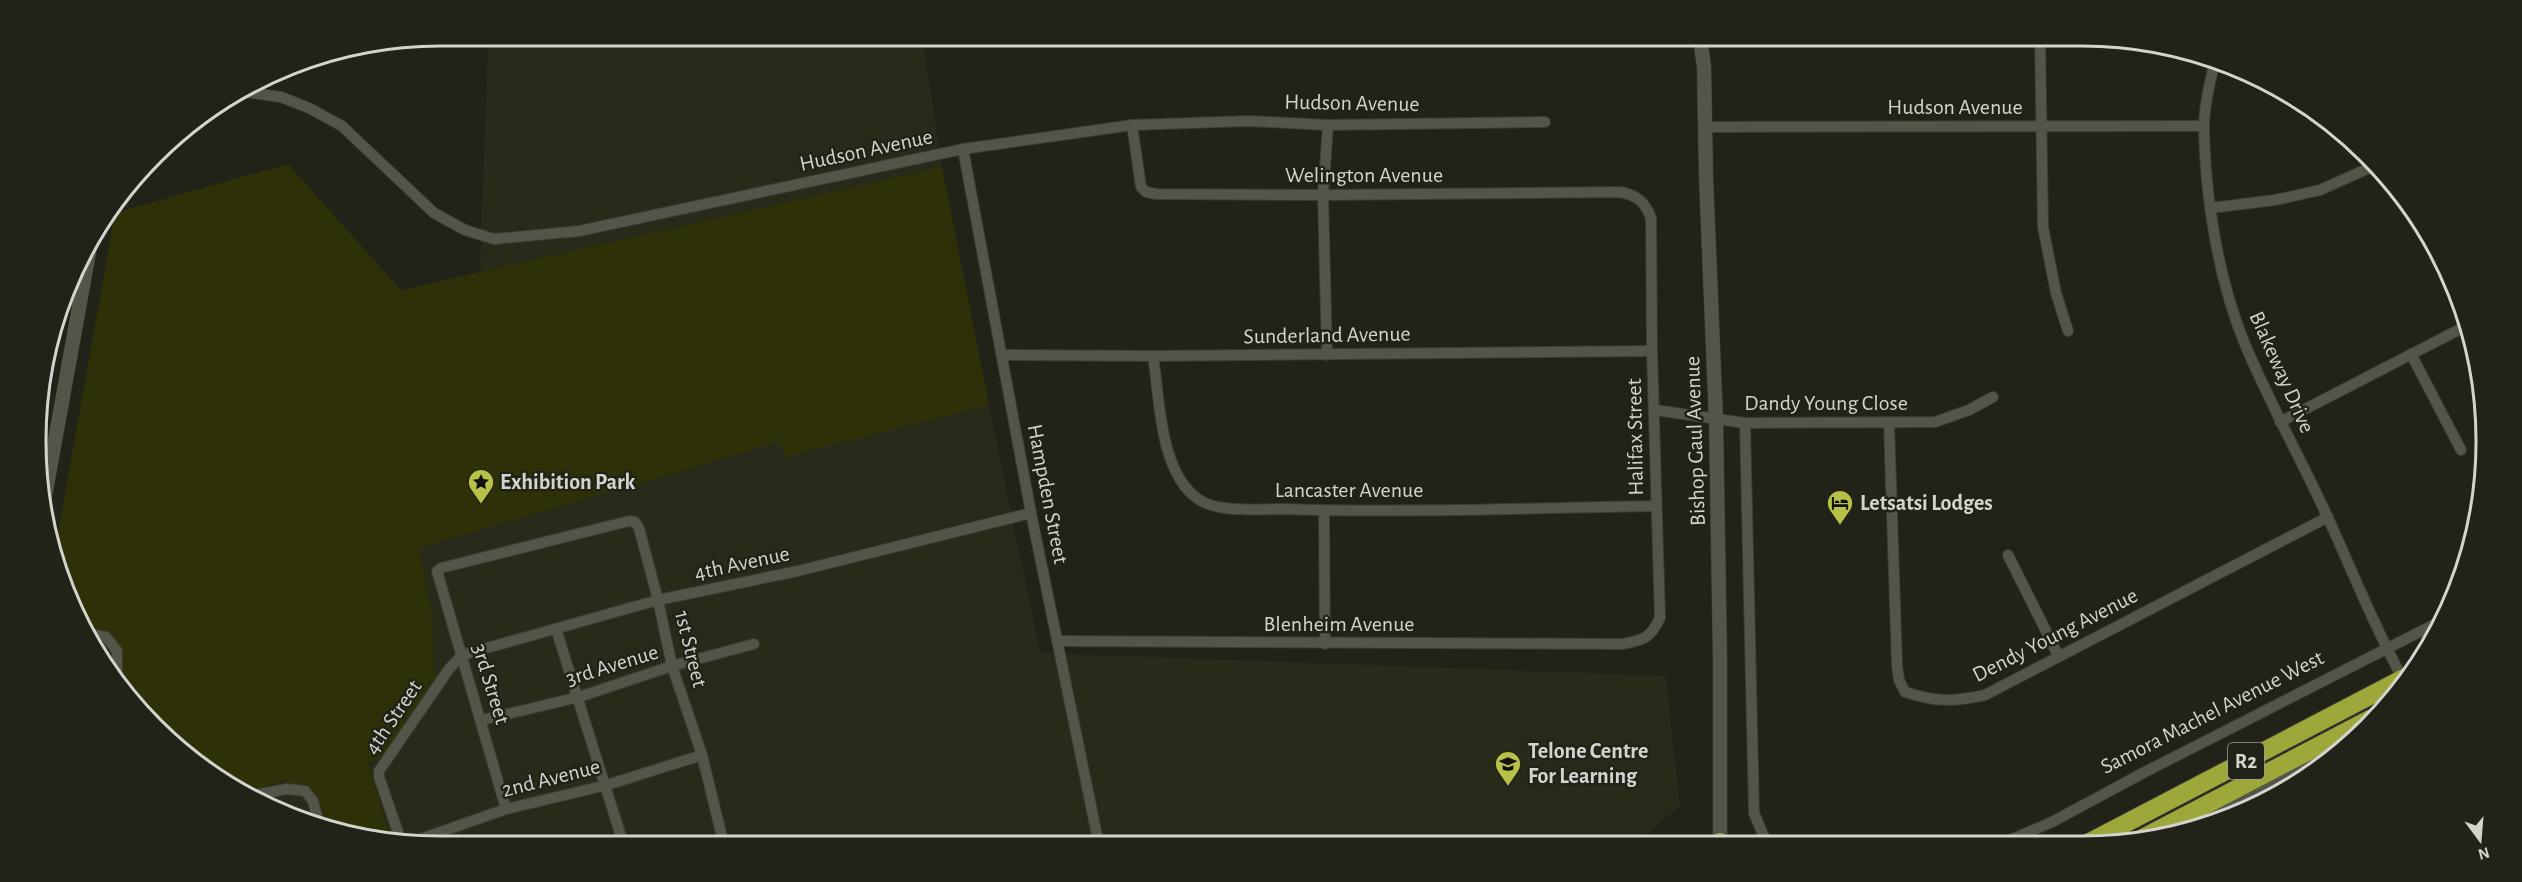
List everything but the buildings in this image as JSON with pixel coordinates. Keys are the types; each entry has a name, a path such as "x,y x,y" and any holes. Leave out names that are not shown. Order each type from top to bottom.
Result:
{"highway":[{"name":"R2","path":"2103,835 2392,684"},
{"name":"R2","path":"2165,826 2350,729"}],"main road":[{"name":"Bishop Gaul Avenue","path":"1701,46 1704,67 1716,420 1720,836"},
{"path":"48,478 86,270"}],"street":[{"path":"2040,46 2043,227 2056,293 2068,331"},
{"name":"Blakeway Drive","path":"2214,69 2204,126 2211,208 2220,259 2233,309 2280,422 2328,517 2386,650 2400,673"},
{"name":"Hudson Avenue","path":"255,93 281,97 309,108 342,126 434,213 465,230 494,239 579,231 963,149 1132,125 1249,121 1328,125 1545,122"},
{"name":"Welington Avenue","path":"1132,125 1138,179 1146,192 1323,195 1620,192 1631,194 1647,206"},
{"path":"1327,355 1323,195 1328,125"},
{"name":"Hudson Avenue","path":"1706,127 2204,126"},
{"name":"Hampden Street","path":"963,149 1030,513 1097,836"},
{"path":"2211,208 2275,200 2320,190 2367,169"},
{"name":"Halifax Street","path":"1622,644 1640,641 1652,633 1660,618 1652,351 1651,218 1647,206"},
{"path":"2280,422 2459,329"},
{"name":"Sunderland Avenue","path":"1002,354 1153,356 1652,351"},
{"path":"2411,354 2461,450"},
{"name":"Lancaster Avenue","path":"1153,356 1172,466 1179,481 1199,500 1220,507 1324,511 1656,506"},
{"name":"Dandy Young Close","path":"1655,410 1745,423 1889,424 1935,422 1947,419 1993,397"},
{"path":"1745,423 1754,813 1764,836"},
{"name":"Dendy Young Avenue","path":"1889,424 1897,665 1899,680 1905,692 1925,699 1956,701 1985,695 2058,655 2328,517"},
{"path":"1324,511 1325,644"},
{"name":"4th Avenue","path":"462,655 658,600 798,571 1030,513"},
{"name":"1st Street","path":"437,571 441,568 629,521 635,522 639,528 658,600 672,666 702,756 722,836"},
{"path":"2008,555 2058,655"},
{"name":"3rd Street","path":"437,571 506,809"},
{"name":"Samora Machel Avenue West","path":"2019,836 2052,822 2428,628"},
{"path":"556,629 579,696 621,836"},
{"path":"98,635 106,637 117,651 117,666"},
{"name":"Blenheim Avenue","path":"1057,641 1622,644"},
{"name":"3rd Avenue","path":"482,720 579,696 672,666 754,644"},
{"name":"4th Street","path":"398,833 379,777 380,771 449,669 462,655"},
{"name":"2nd Avenue","path":"430,836 506,809 607,785 702,756"},
{"path":"2245,799 2283,780"},
{"path":"264,793 287,789 306,791 313,801 317,816"}],"shaded area":[{"path":"488,46 924,46 942,167 480,272"},
{"path":"989,405 1040,653 1666,676 1680,806 1645,836 441,836 389,832 368,762 385,757 435,679 432,617 419,548 779,442 785,456"},
{"path":"96,632 108,634 115,662"},
{"path":"288,780 289,787 307,782 319,816 290,805 256,789"}],"green space":[{"path":"288,164 401,290 942,167 989,405 785,457 779,442 419,548 432,617 435,679 385,757 368,762 389,832 364,828 319,816 307,782 289,788 287,780 256,789 222,769 181,738 144,701 115,662 108,635 96,633 67,568 58,534 114,221 121,211"}],"place":[{"name":"Exhibition Park","path":"481,505"},
{"name":"Letsatsi Lodges","path":"1840,526"},
{"name":"Telone Centre For Learning","path":"1508,787"}]}
